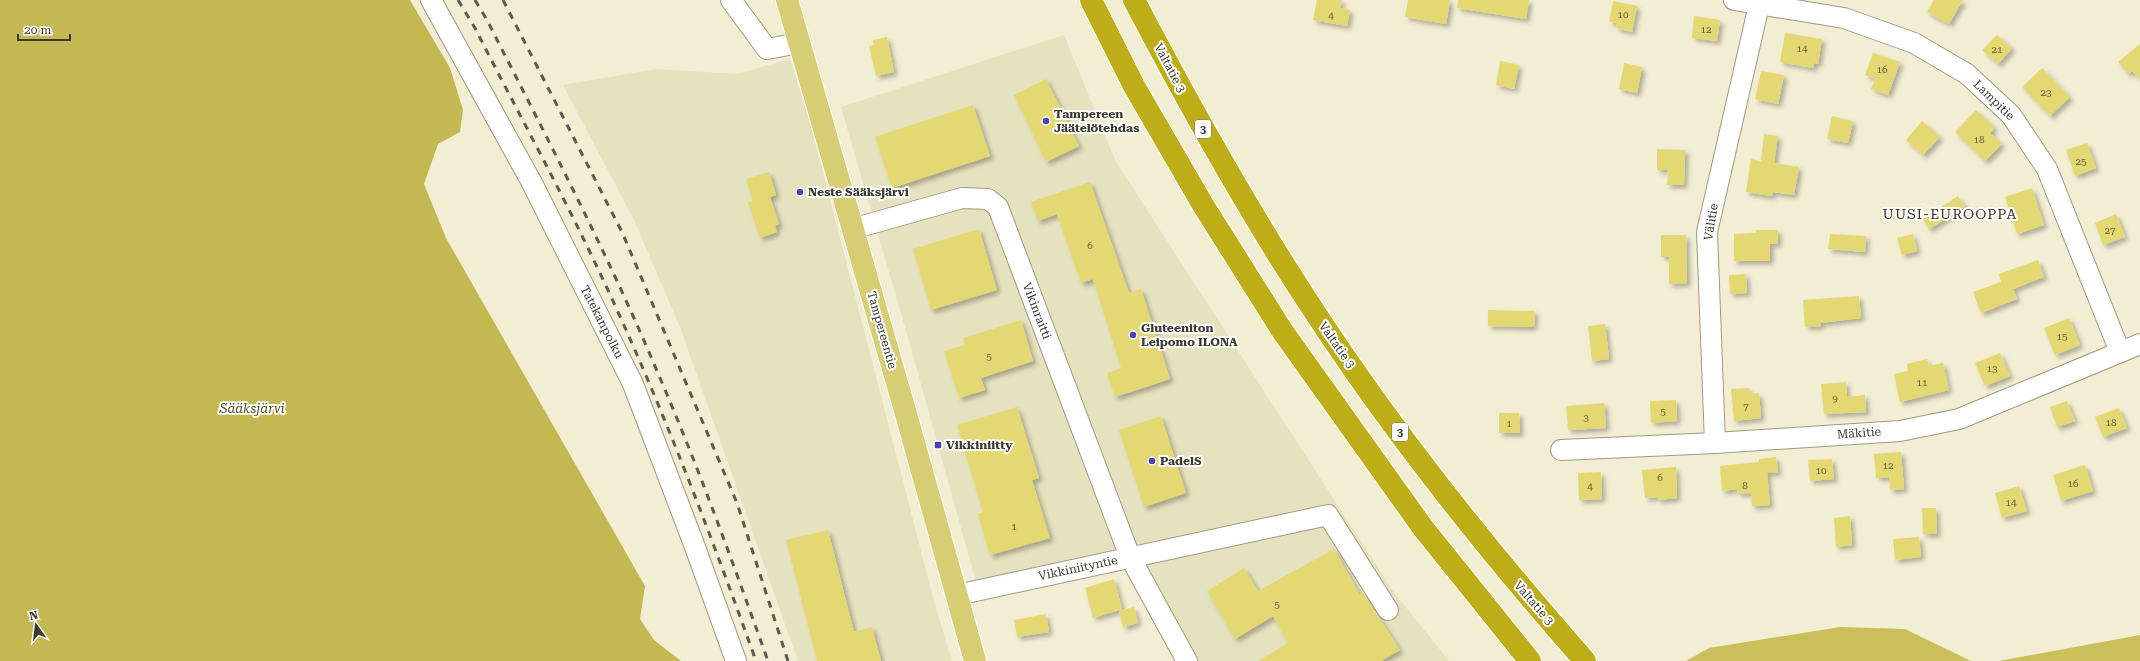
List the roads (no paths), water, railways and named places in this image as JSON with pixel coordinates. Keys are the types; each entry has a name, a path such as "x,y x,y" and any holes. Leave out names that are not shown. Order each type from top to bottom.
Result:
{"highway":[{"path":"1091,0 1134,86 1203,205 1283,332 1423,528 1527,659"},
{"name":"Valtatie 3","path":"1134,0 1170,70 1237,188 1316,314 1367,388 1456,508 1517,584 1585,661"}],"main road":[{"name":"Tampereentie","path":"787,0 975,661"}],"street":[{"name":"Tatekanpolku","path":"431,0 532,183 633,384 695,547 736,661"},
{"path":"730,0 767,49 799,43"},
{"name":"Lampitie","path":"1734,0 1844,18 1914,43 1967,74 2011,115 2047,169 2120,352"},
{"name":"Välitie","path":"1716,443 1707,232 1759,5"},
{"name":"Vikinraitti","path":"852,229 962,198 976,197 988,200 998,208 1130,557"},
{"name":"Mäkitie","path":"1561,450 1716,443 1900,431 1959,419 2140,344"},
{"path":"1130,557 1328,515 1388,610"},
{"name":"Vikkiniityntie","path":"956,595 1130,557 1187,661"}],"water":[{"name":"Sääksjärvi","path":"0,0 410,0 450,68 463,110 460,132 438,144 424,184 446,238 645,586 640,619 654,640 681,661 0,661"}],"railway":[{"path":"458,0 475,28 546,165 588,248 635,349 678,452 756,661"},
{"path":"475,0 487,20 599,242 640,332 703,483 768,661"},
{"path":"503,0 622,232 737,503 788,661"}],"place":[{"name":"Tampereen Jäätelötehdas","path":"1046,121"},
{"name":"Neste Sääksjärvi","path":"800,192"},
{"name":"Gluteeniton Leipomo ILONA","path":"1133,335"},
{"name":"Vikkiniitty","path":"938,445"},
{"name":"PadelS","path":"1152,461"}],"district":[{"name":"UUSI-EUROOPPA","path":"1950,214"}]}
